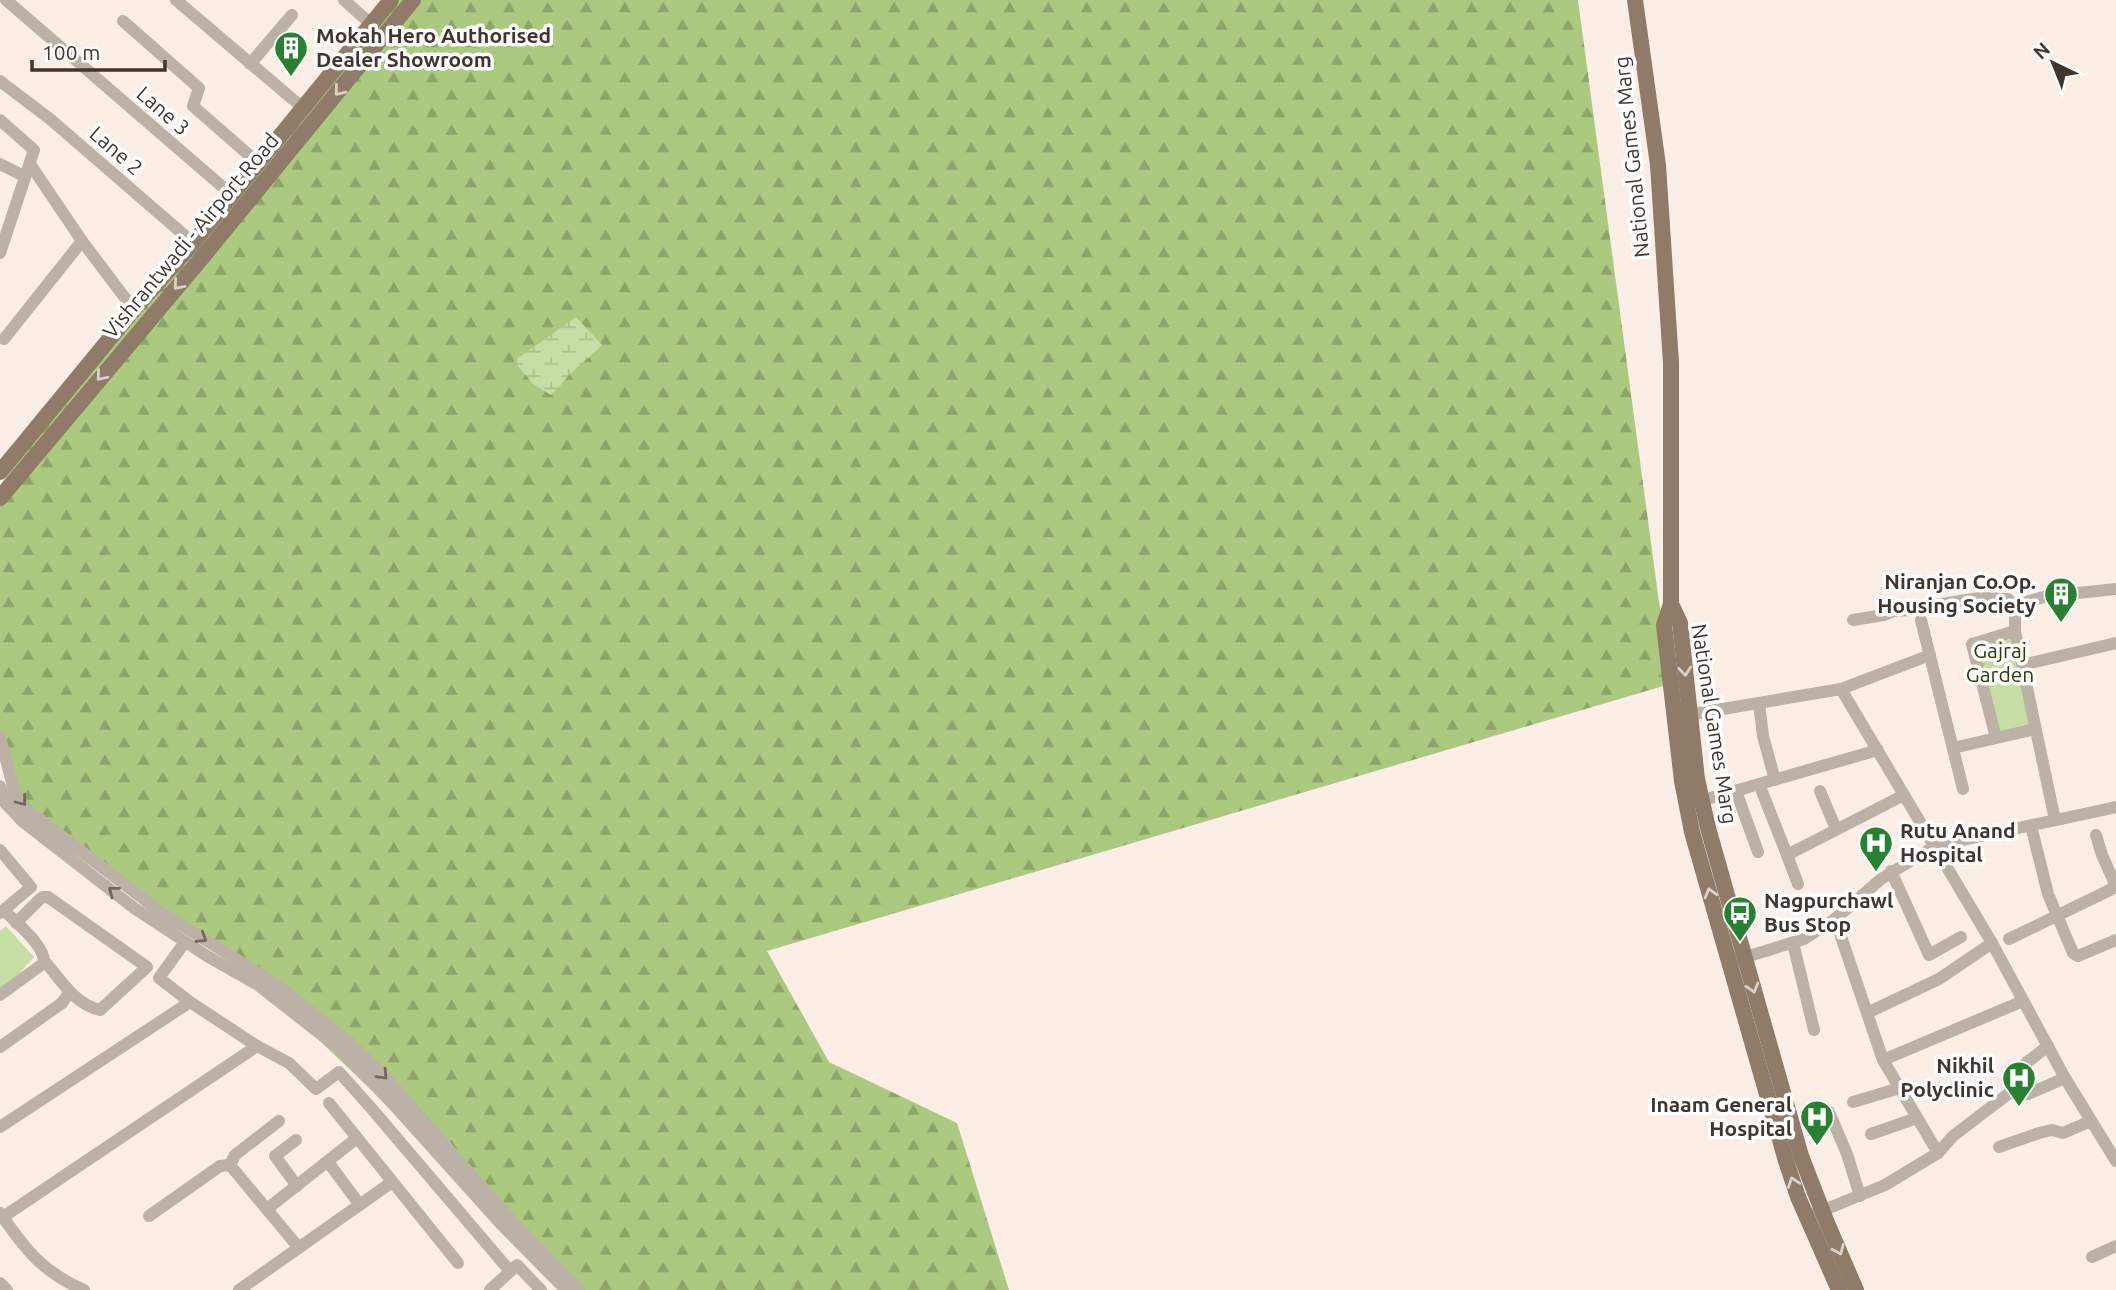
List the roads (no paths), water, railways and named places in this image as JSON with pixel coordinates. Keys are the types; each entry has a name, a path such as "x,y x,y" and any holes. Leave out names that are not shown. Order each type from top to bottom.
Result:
{"main road":[{"name":"Vishrantwadi - Airport Road","path":"0,472 135,308 199,248 232,195 391,0"},
{"name":"Vishrantwadi - Airport Road","path":"0,498 199,248 413,0"},
{"name":"National Games Marg","path":"1636,0 1658,165 1671,363 1671,604 1679,623 1682,716 1694,803 1737,960 1801,1156 1814,1214 1839,1290"},
{"name":"National Games Marg","path":"1814,1214 1856,1290"}],"street":[{"name":"Lane 3","path":"6,0 232,195"},
{"path":"177,0 303,108"},
{"path":"344,0 371,23"},
{"path":"250,64 292,15"},
{"path":"122,22 200,88 193,106 258,163"},
{"name":"Lane 2","path":"0,81 50,119 199,248"},
{"path":"0,120 34,150 0,253"},
{"path":"0,164 27,170 135,308"},
{"path":"4,339 82,241"},
{"path":"1853,620 1980,598 2008,599 2015,604 2062,592 2069,594 2116,589"},
{"path":"2015,604 2015,631 2055,820"},
{"path":"1921,620 1963,789"},
{"path":"1996,738 1972,644 2015,631"},
{"path":"2022,665 2116,643"},
{"path":"1682,716 1841,689 1930,655"},
{"path":"1841,689 1992,943 2065,1078 2116,1161"},
{"path":"1759,703 1763,736 1775,780"},
{"path":"1953,748 2035,729"},
{"path":"0,737 15,794 25,808 159,911 276,984 342,1037 384,1076 512,1221 579,1290"},
{"path":"1694,803 1878,750"},
{"path":"1759,784 1798,884"},
{"path":"0,786 6,804 22,821 134,908 258,985 341,1050 403,1114 500,1223 566,1290"},
{"path":"1736,791 1758,852"},
{"path":"1820,791 1836,830"},
{"path":"1787,855 1904,795"},
{"path":"1737,960 1814,934 1891,872 1935,846 2116,807"},
{"path":"2031,826 2049,894 2073,953 2078,956 2116,940"},
{"path":"2009,939 2116,886 2096,835"},
{"path":"0,850 31,887 2,911 38,945 44,963"},
{"path":"1891,872 1929,955 1961,937"},
{"path":"0,995 39,964 44,963 69,993 100,1010 146,967 48,897 39,900 16,923"},
{"path":"1835,919 1883,1060 1938,1153"},
{"path":"185,942 159,978 257,1046 289,1063 316,1089 339,1072 344,1076 509,1270"},
{"path":"1793,943 1814,1030"},
{"path":"1867,1013 1946,975 1992,943"},
{"path":"1937,950 1946,975"},
{"path":"0,1047 62,1003 69,993"},
{"path":"1883,1060 2023,1001"},
{"path":"0,1127 190,1002"},
{"path":"84,1290 54,1276 27,1251 1,1215 257,1046"},
{"path":"1814,1214 1885,1185 1938,1153 1953,1136 2012,1091 2026,1063 2049,1046"},
{"path":"2012,1091 2028,1094 2065,1078"},
{"path":"1853,1102 1900,1087"},
{"path":"329,1103 458,1263"},
{"path":"1829,1112 1847,1154 1860,1196"},
{"path":"1871,1135 1917,1118"},
{"path":"230,1165 235,1154 279,1121"},
{"path":"1999,1147 2052,1130 2063,1133 2091,1121"},
{"path":"267,1209 356,1138"},
{"path":"296,1140 275,1156 297,1186"},
{"path":"328,1162 360,1205"},
{"path":"230,1165 299,1248"},
{"path":"149,1216 220,1166 230,1165"},
{"path":"241,1290 392,1182"},
{"path":"2092,1256 2116,1246"},
{"path":"495,1288 509,1270 519,1266 541,1290"},
{"path":"0,1283 7,1290"}],"place":[{"name":"Mokah Hero Authorised Dealer Showroom","path":"291,78"},
{"name":"Niranjan Co.Op. Housing Society","path":"2061,624"},
{"name":"Rutu Anand Hospital","path":"1876,873"},
{"name":"Nagpurchawl Bus Stop","path":"1740,943"},
{"name":"Nikhil Polyclinic","path":"2019,1108"},
{"name":"Inaam General Hospital","path":"1817,1147"}],"park label":[{"name":"Gajraj Garden","path":"2000,663"}]}
